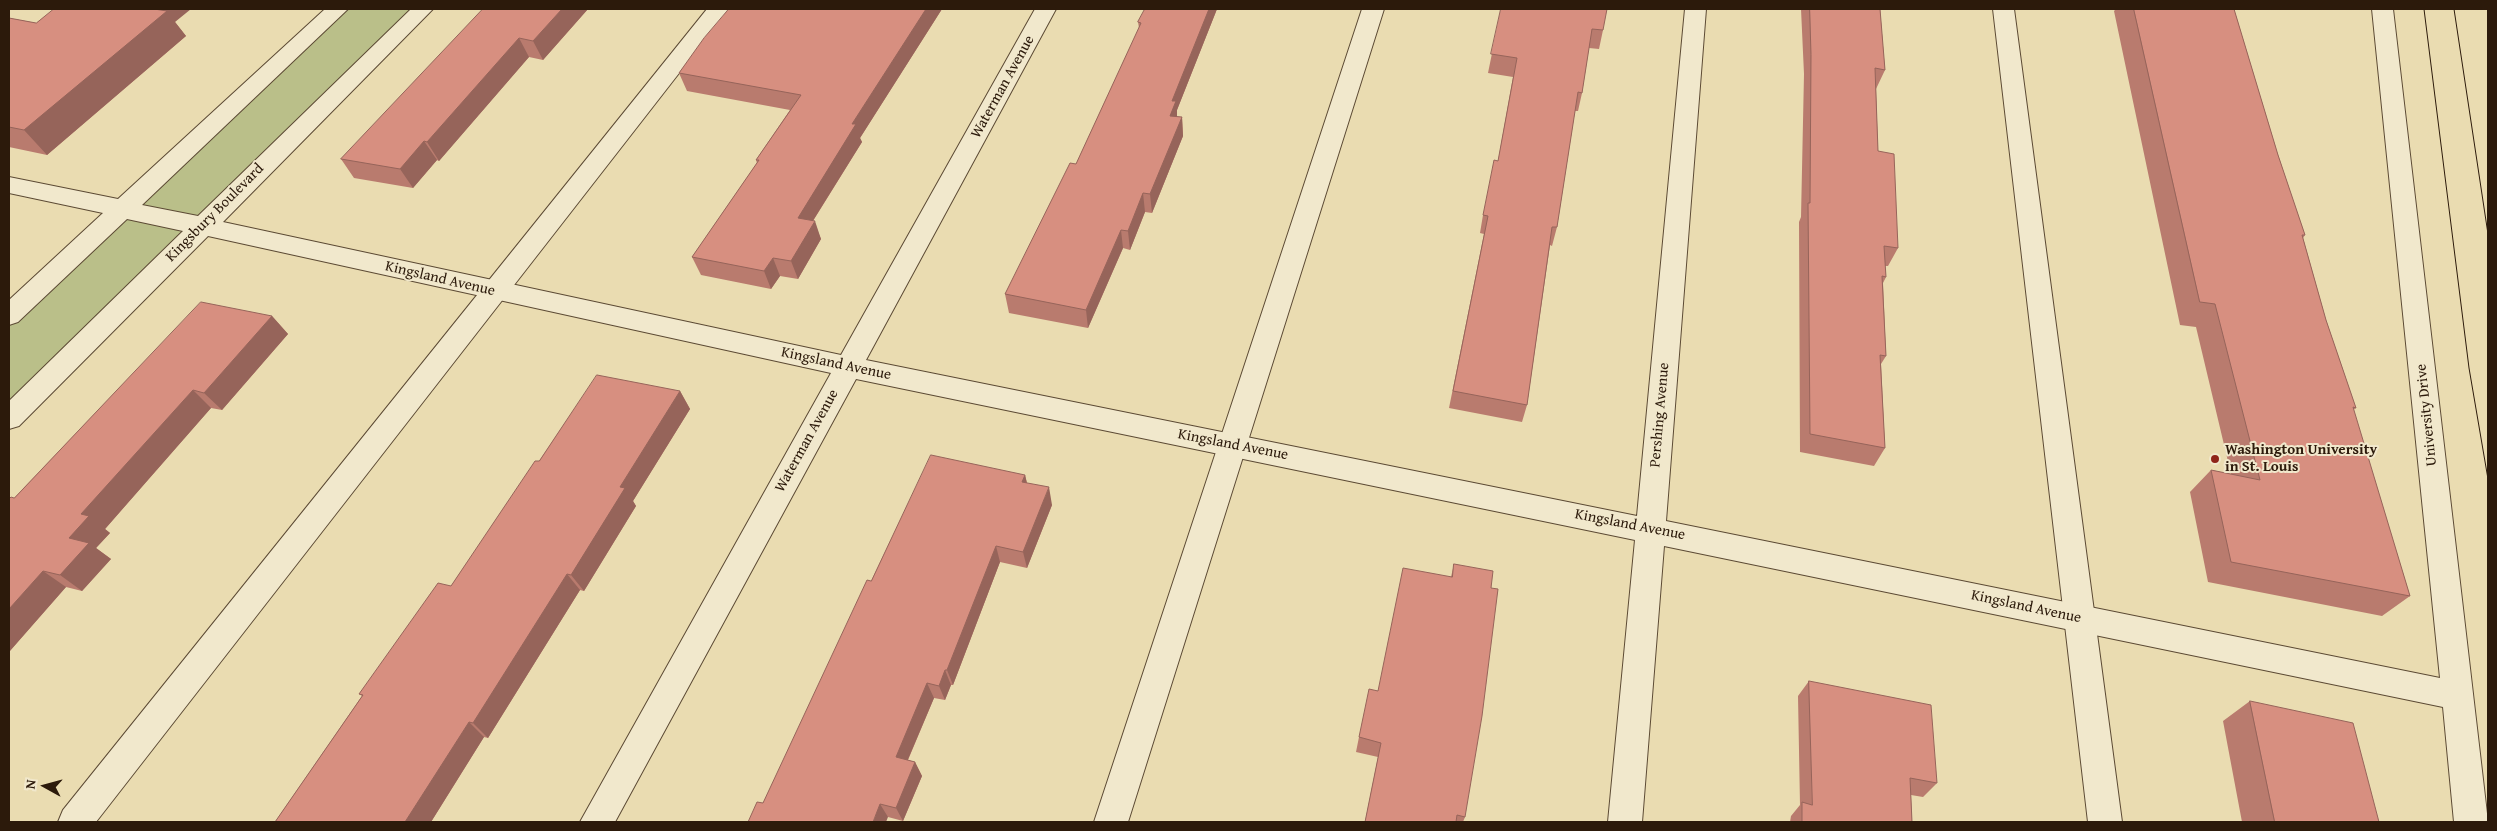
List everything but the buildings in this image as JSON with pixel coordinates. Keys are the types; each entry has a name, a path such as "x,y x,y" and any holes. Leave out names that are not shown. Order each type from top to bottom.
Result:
{"street":[{"path":"9,315 337,9"},
{"name":"Kingsbury Boulevard","path":"9,418 423,9"},
{"path":"75,822 718,9"},
{"name":"Waterman Avenue","path":"597,822 1046,9"},
{"path":"1111,822 1373,9"},
{"name":"Pershing Avenue","path":"1626,822 1696,9"},
{"path":"2003,9 2105,822"},
{"name":"University Drive","path":"2383,9 2472,822"},
{"name":"Kingsland Avenue","path":"9,185 203,225 495,292 848,367 2458,696"}],"green space":[{"path":"337,9 423,9 9,418 9,315"}],"tram line":[{"path":"2424,9 2469,368 2488,479"},
{"path":"2454,9 2488,234"}],"place":[{"name":"Washington University in St. Louis","path":"2215,459"}]}
